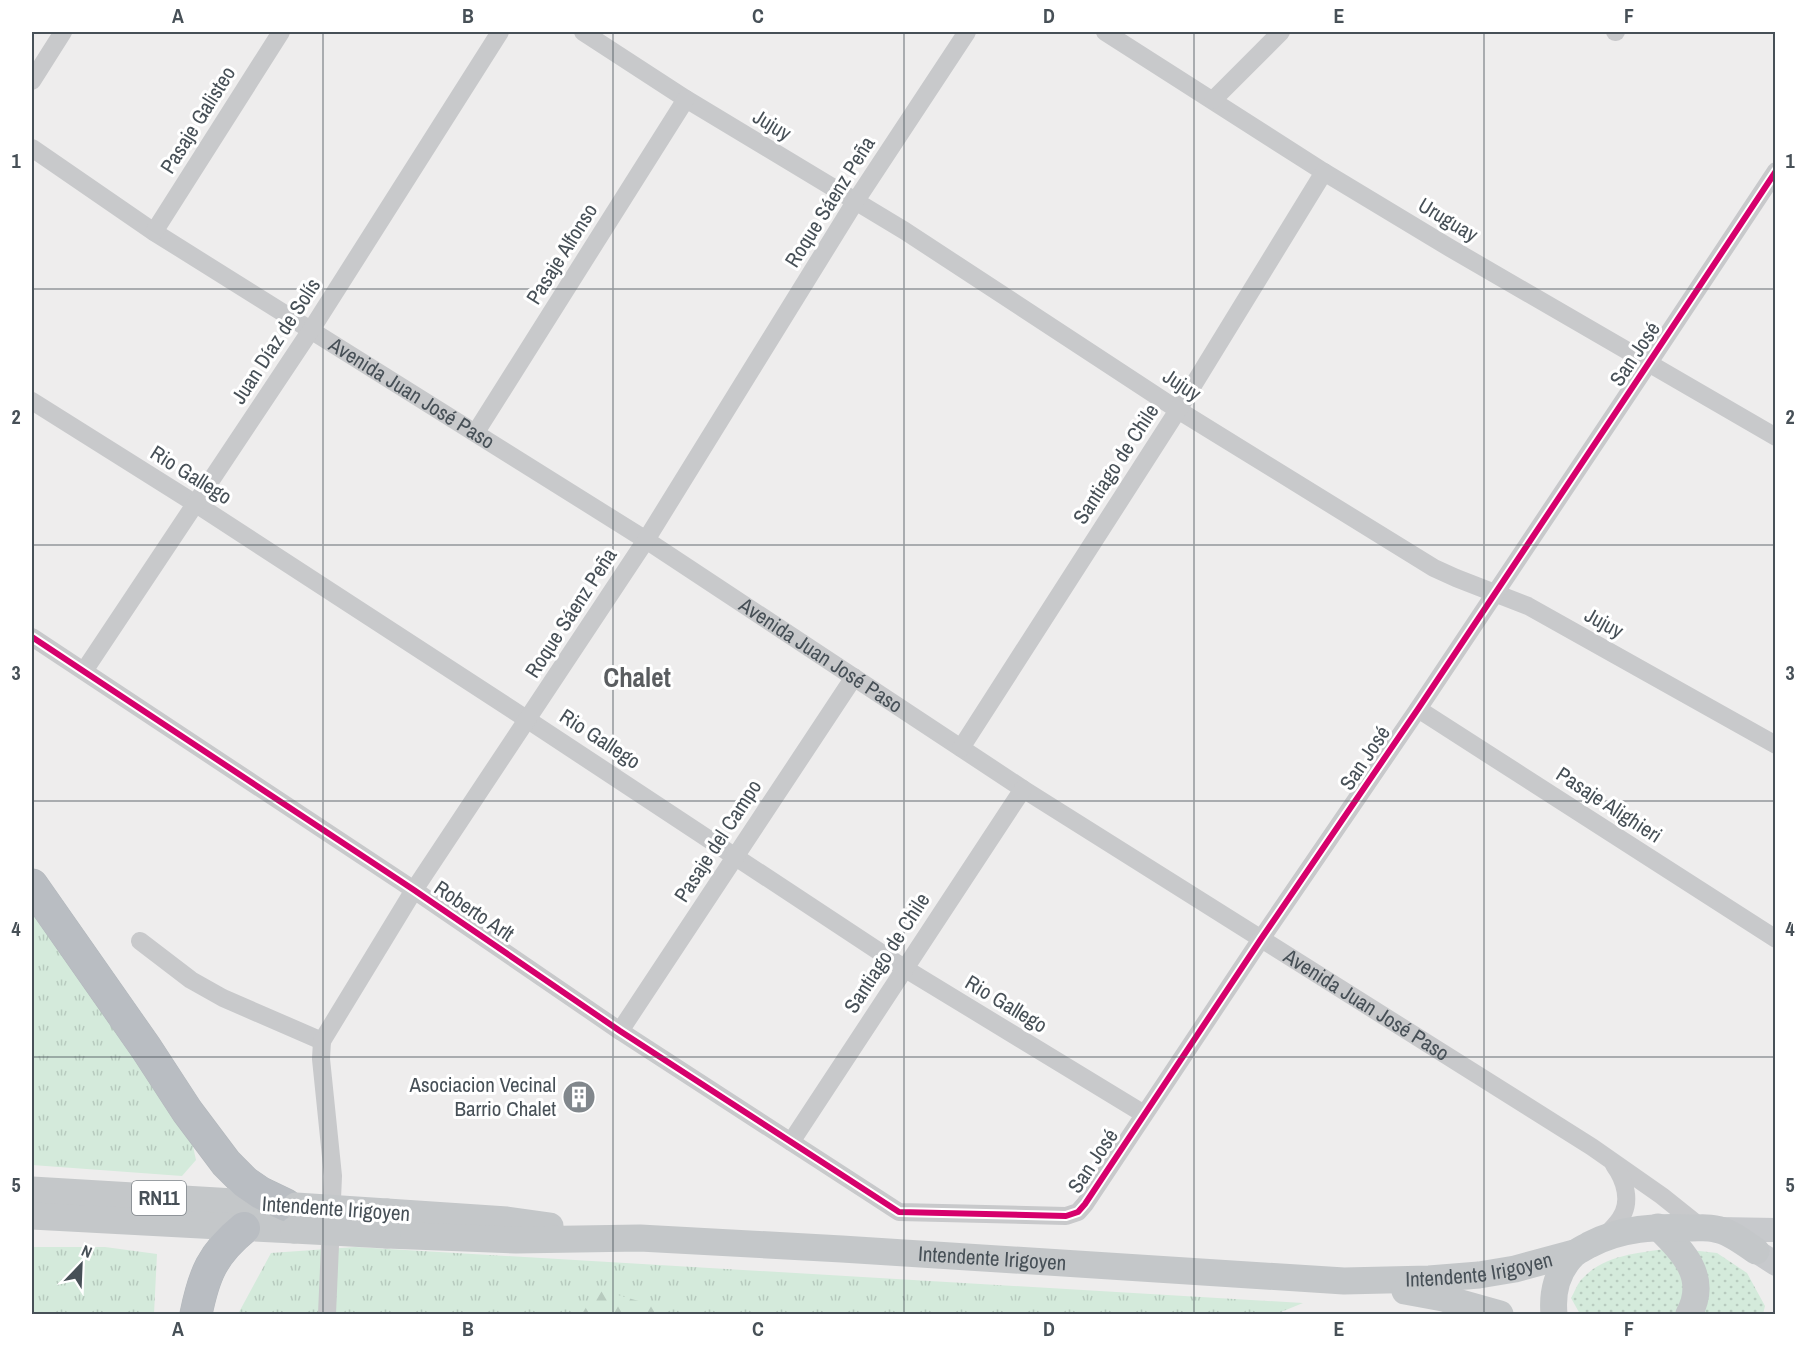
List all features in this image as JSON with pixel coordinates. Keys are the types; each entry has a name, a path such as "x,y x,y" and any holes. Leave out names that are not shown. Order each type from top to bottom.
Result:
{"highway":[{"path":"32,885 146,1048 187,1111 226,1163 246,1182 292,1214"},
{"path":"196,1314 206,1278 216,1255 228,1240 244,1228"}],"main road":[{"name":"Intendente Irigoyen","path":"32,1190 292,1214 516,1240 640,1238 1344,1281 1479,1275 1515,1269 1574,1253 1605,1237 1631,1230 1658,1227 1710,1228"},
{"name":"Intendente Irigoyen","path":"32,1216 244,1228 292,1214"},
{"path":"1658,1227 1683,1252 1692,1269 1696,1293 1689,1314"},
{"path":"1710,1228 1776,1230"},
{"path":"1710,1228 1740,1240 1766,1258"},
{"path":"1554,1314 1553,1297 1557,1280 1574,1253"},
{"name":"Intendente Irigoyen","path":"1344,1281 1443,1298 1500,1314"}],"street":[{"path":"32,81 63,32"},
{"name":"Pasaje Galisteo","path":"154,232 281,32"},
{"name":"Juan Díaz de Solís","path":"84,671 311,330 500,32"},
{"name":"Jujuy","path":"583,32 686,99 905,231 1178,410 1434,568 1528,606 1776,745"},
{"name":"Roque Sáenz Peña","path":"322,1041 414,890 646,540 855,202 967,32"},
{"name":"Uruguay","path":"1105,32 1324,172 1450,248 1776,437"},
{"path":"1214,100 1281,32"},
{"name":"Pasaje Alfonso","path":"476,432 686,99"},
{"name":"Avenida Juan José Paso","path":"32,148 154,232 646,540 1023,789 1612,1161 1710,1228"},
{"name":"San José","path":"899,1212 1066,1216 1078,1212 1085,1204 1776,171"},
{"name":"Santiago de Chile","path":"961,748 1178,410 1324,172"},
{"name":"Rio Gallego","path":"32,401 196,504 735,855 904,968 1144,1113"},
{"name":"Roberto Arlt","path":"32,637 414,890 620,1031 899,1212"},
{"name":"Pasaje del Campo","path":"620,1031 854,677"},
{"name":"Pasaje Alighieri","path":"1418,709 1776,939"},
{"name":"Santiago de Chile","path":"790,1142 1023,789"},
{"path":"140,941 199,984 223,998 322,1041 321,1059 333,1176 327,1314"},
{"path":"1605,1237 1622,1217 1626,1204 1626,1188 1612,1161"}],"green space":[{"path":"32,913 190,1133 196,1160 182,1176 32,1165"},
{"path":"32,1247 105,1247 157,1254 154,1314 32,1314"},
{"path":"355,1247 1303,1303 1276,1314 238,1314 271,1253"},
{"path":"1672,1248 1717,1253 1747,1273 1765,1306 1763,1314 1580,1314 1571,1298 1579,1282 1592,1270 1613,1259"},
{"path":"597,1289 656,1306 659,1314 582,1314"}],"cycle path":[{"path":"32,637 414,890 620,1031 899,1212 1066,1216 1078,1212 1085,1204 1776,171"}],"place":[{"name":"Asociacion Vecinal Barrio Chalet","path":"579,1097"}],"district":[{"name":"Chalet","path":"637,678"}]}
